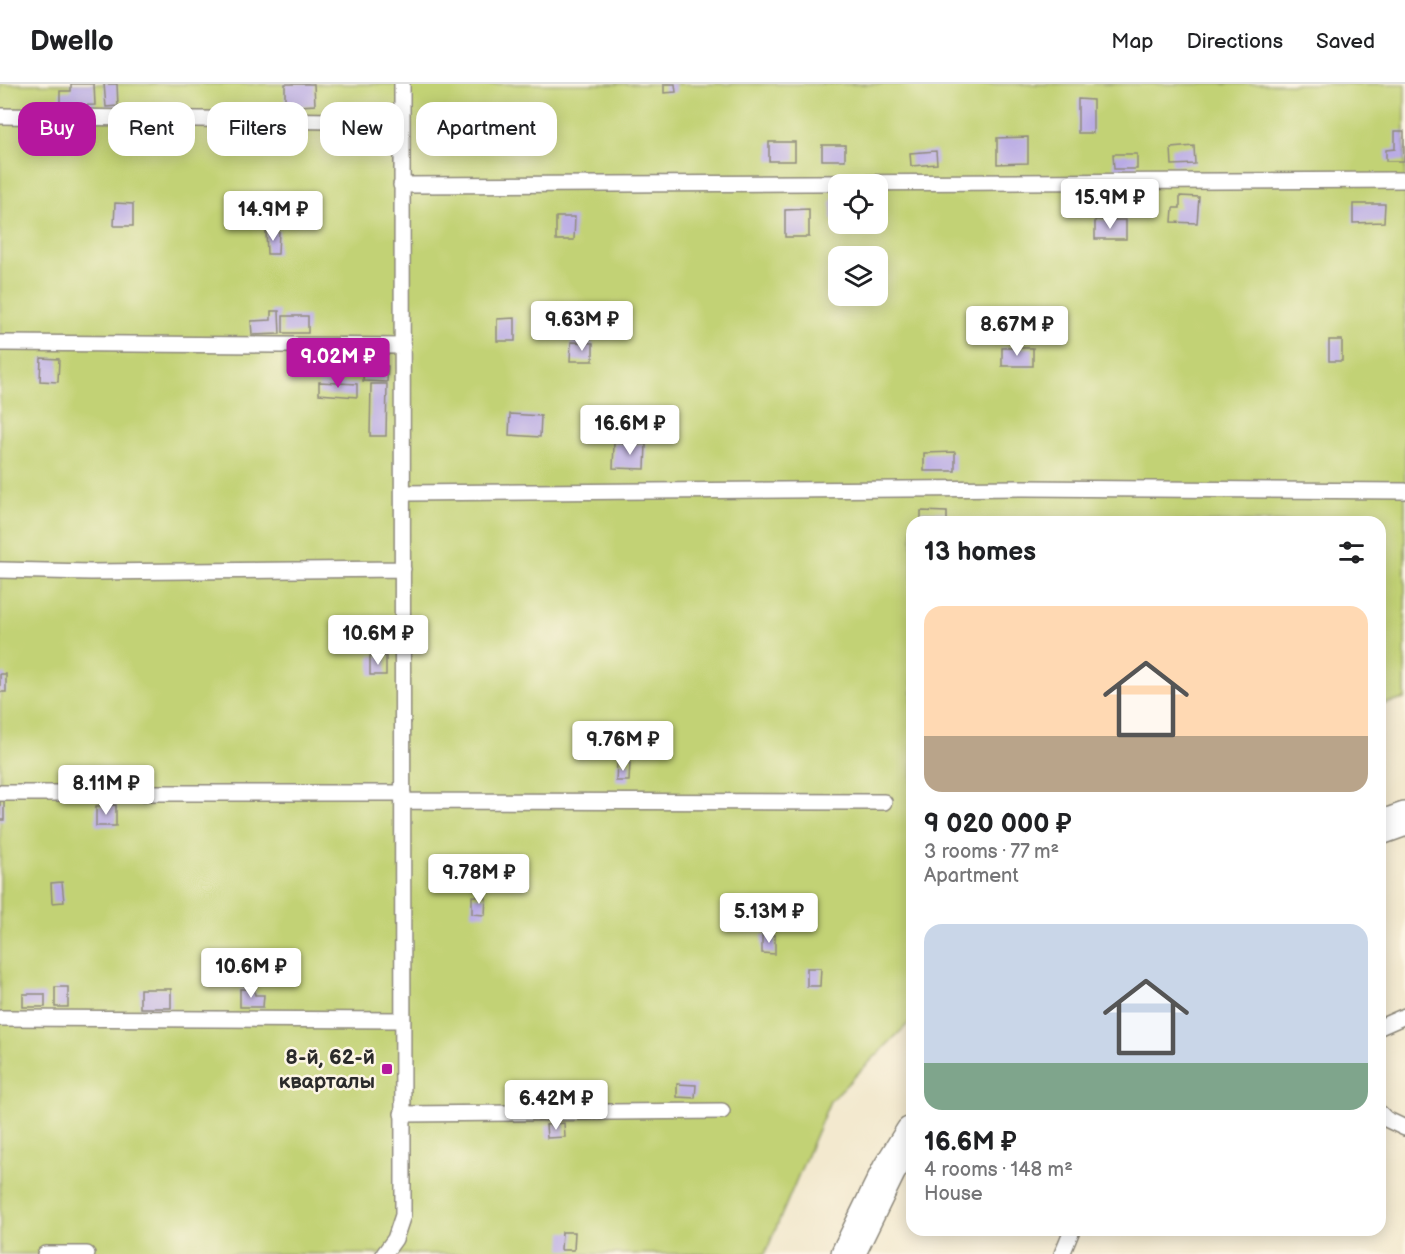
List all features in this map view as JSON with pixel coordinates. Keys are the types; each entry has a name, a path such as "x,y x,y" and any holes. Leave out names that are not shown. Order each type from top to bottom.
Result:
{"street":[{"path":"1386,826 1405,819"},
{"path":"848,1254 889,1170 906,1143"}],"lane":[{"path":"402,84 402,102"},
{"path":"0,116 320,121"},
{"path":"384,1254 395,1239 403,1215 402,156"},
{"path":"402,185 1405,180"},
{"path":"0,343 403,346"},
{"path":"404,493 1023,488 1405,491"},
{"path":"0,570 91,572 403,569"},
{"path":"0,793 884,802"},
{"path":"1386,1024 1405,1016"},
{"path":"0,1018 403,1020"},
{"path":"402,1114 722,1111"},
{"path":"1386,1119 1405,1128"},
{"path":"1062,1254 1070,1236"},
{"path":"45,1254 87,1254"}],"green space":[{"path":"0,84 1405,84 1405,699 1386,704 1386,516 906,516 906,1026 830,1101 765,1254 0,1254"}],"building":[{"path":"71,84 94,84 95,102 60,102 60,91 71,91"},
{"path":"104,84 117,84 118,102 108,102 106,107"},
{"path":"285,84 314,84 315,105 308,105 308,102 285,102"},
{"path":"664,84 675,84 676,92 664,93"},
{"path":"1078,99 1093,100 1093,133 1078,133"},
{"path":"1395,131 1404,131 1404,161 1386,161 1386,150 1395,149"},
{"path":"1028,137 1028,163 997,164 997,138"},
{"path":"769,142 795,142 795,161 769,161"},
{"path":"822,145 845,145 845,160 822,160"},
{"path":"1194,146 1195,164 1172,165 1171,148"},
{"path":"936,151 937,164 911,166 910,153"},
{"path":"1113,154 1137,154 1137,169 1114,169"},
{"path":"1180,196 1199,197 1197,223 1172,222 1173,208 1180,208"},
{"path":"115,203 133,204 133,226 114,226"},
{"path":"1353,204 1385,204 1384,222 1353,223"},
{"path":"809,209 809,237 785,237 785,210"},
{"path":"556,217 575,217 574,240 556,240"},
{"path":"1095,220 1126,220 1126,239 1095,239"},
{"path":"279,231 278,254 267,254 266,232"},
{"path":"271,311 279,311 280,334 252,335 251,321 271,320"},
{"path":"283,316 308,316 308,333 283,333"},
{"path":"515,318 515,341 497,341 497,319"},
{"path":"1329,340 1342,340 1342,361 1329,361"},
{"path":"571,342 593,343 593,361 570,361"},
{"path":"1002,348 1033,348 1033,366 1002,366"},
{"path":"41,358 59,359 58,382 40,381"},
{"path":"364,365 388,366 387,382 363,381"},
{"path":"319,382 357,384 357,397 319,394"},
{"path":"371,384 387,384 386,436 370,436"},
{"path":"510,414 541,416 540,437 509,435"},
{"path":"614,443 646,444 645,469 613,468"},
{"path":"955,452 955,471 924,471 924,453"},
{"path":"921,511 947,512 947,516 921,516"},
{"path":"370,656 386,656 386,675 370,675"},
{"path":"0,674 6,674 6,692 0,692"},
{"path":"617,763 630,763 629,781 616,781"},
{"path":"0,801 4,801 4,820 0,820"},
{"path":"116,805 116,826 96,826 96,806"},
{"path":"62,882 64,902 52,903 51,883"},
{"path":"472,896 486,897 485,915 472,914"},
{"path":"762,935 775,935 775,954 762,953"},
{"path":"807,968 821,968 820,986 807,986"},
{"path":"55,987 68,987 68,1007 55,1007"},
{"path":"140,989 171,989 171,1008 140,1008"},
{"path":"240,989 254,989 255,995 264,995 263,1007 240,1007"},
{"path":"23,994 45,994 45,1007 23,1007"},
{"path":"677,1084 696,1085 695,1098 677,1097"},
{"path":"564,1123 565,1137 547,1138 546,1125"},
{"path":"562,1232 575,1232 574,1250 561,1250"}],"place":[{"name":"8-й, 62-й кварталы","path":"387,1069"}]}
